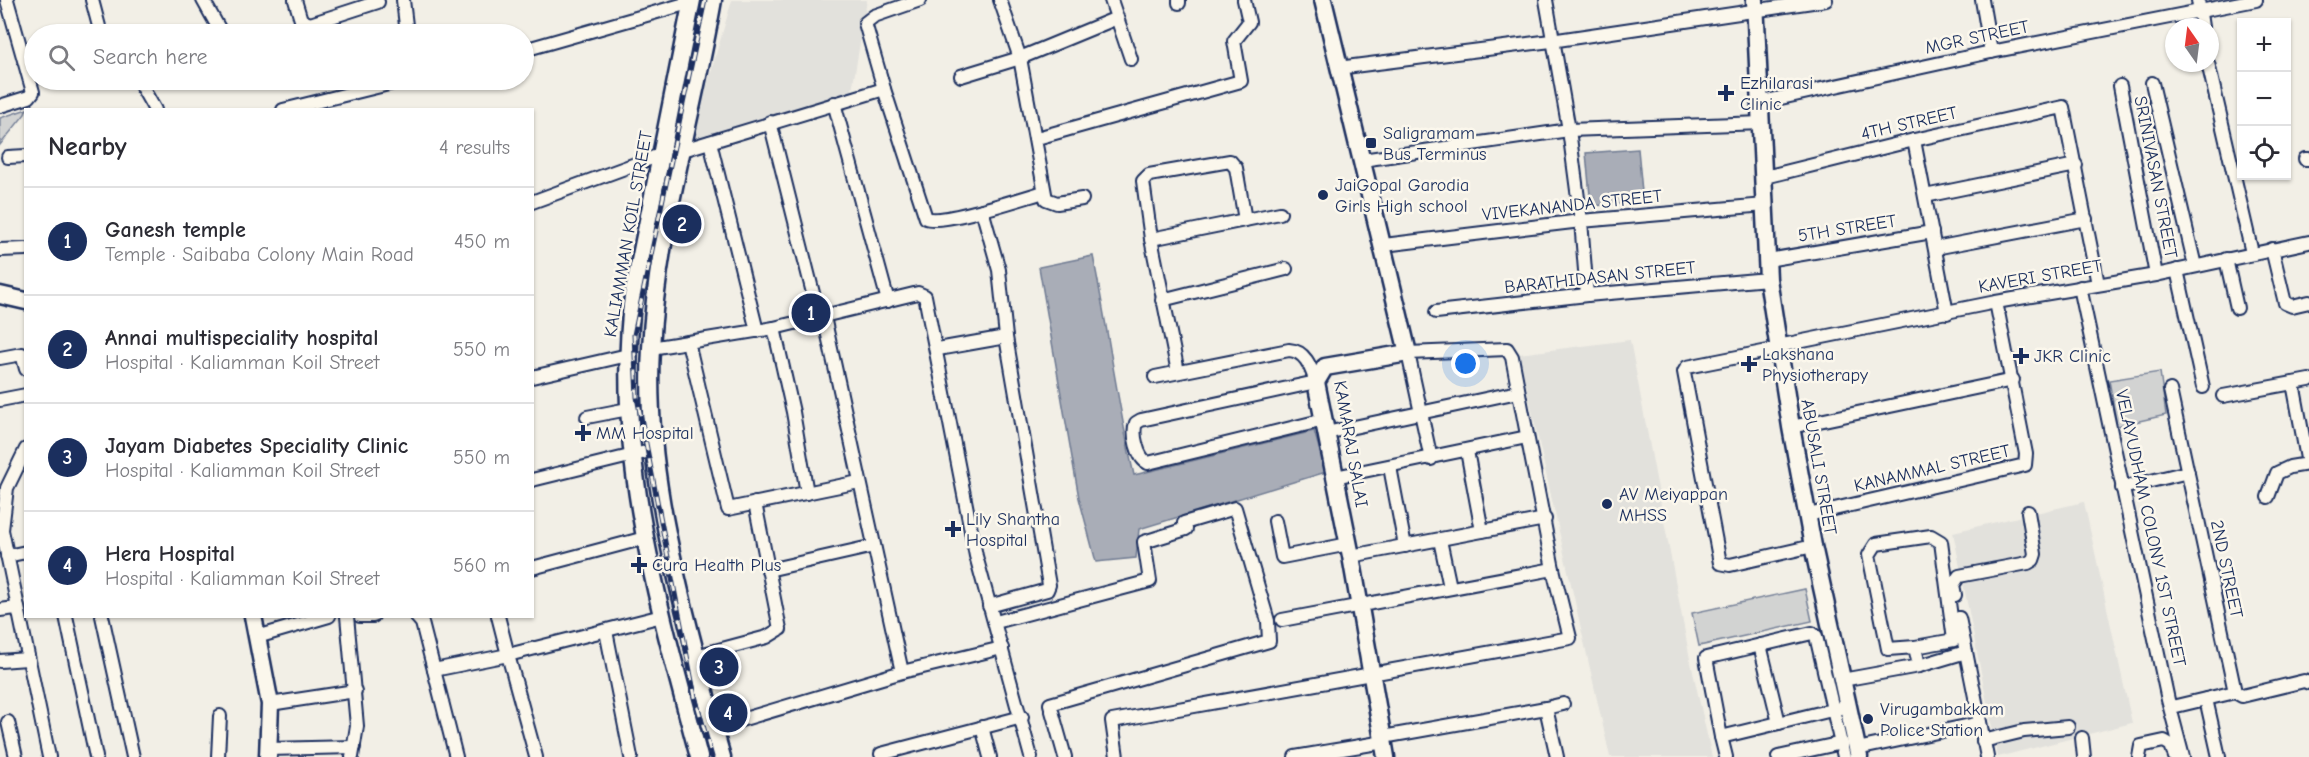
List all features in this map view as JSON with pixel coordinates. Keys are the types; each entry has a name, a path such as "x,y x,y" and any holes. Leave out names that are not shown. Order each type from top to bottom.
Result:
{"street":[{"path":"7,0 24,60"},
{"path":"92,0 98,24"},
{"path":"203,0 216,24"},
{"path":"295,0 301,20 310,24 378,2"},
{"path":"403,0 404,24"},
{"name":"KALIAMMAN KOIL STREET","path":"713,0 668,213 651,348 650,410 667,534 722,757"},
{"path":"920,0 874,16 865,23 926,218 935,219 982,210 1044,192"},
{"path":"1000,0 1020,58 1036,138 1039,171 1046,199 1052,203 1082,199"},
{"path":"1111,0 1131,59"},
{"path":"1036,138 1241,81 1234,41 1249,22 1244,0"},
{"path":"1326,0 1338,68 1384,245 1431,459"},
{"path":"1546,0 1551,40 1569,130 1581,221 1587,295"},
{"path":"1338,68 1551,40 1756,6 1826,0"},
{"path":"1982,0 1991,52"},
{"name":"MGR STREET","path":"1762,102 2199,5 2256,0"},
{"path":"534,47 692,1"},
{"name":"KALIAMMAN KOIL STREET","path":"692,1 633,296 628,354 628,409 632,454 645,538 662,616 699,757"},
{"name":"ABUSALI STREET","path":"1756,6 1768,279 1791,427 1842,681 1841,708 1851,752"},
{"path":"960,76 1020,58 1117,18"},
{"path":"2210,72 2252,254"},
{"path":"2152,83 2195,266"},
{"name":"SRINIVASAN STREET","path":"2120,86 2157,275"},
{"path":"683,150 884,89"},
{"path":"0,106 28,97 32,90"},
{"path":"144,90 154,108"},
{"path":"291,108 364,90"},
{"path":"834,103 888,301"},
{"name":"4TH STREET","path":"1765,177 1914,140 2062,107 2076,165"},
{"path":"770,122 847,420 902,672"},
{"path":"1362,160 1569,130 1762,123"},
{"path":"1914,140 1947,313"},
{"path":"710,142 757,331"},
{"path":"534,201 660,155"},
{"path":"8,157 24,156"},
{"path":"1178,372 1162,300 1142,186 1149,175 1230,161 1236,168 1245,220"},
{"path":"1925,196 2076,165 2098,284"},
{"name":"VIVEKANANDA STREET","path":"1384,245 1581,221 1765,205"},
{"path":"982,210 999,270 1006,337 1049,587 1047,590 989,606"},
{"path":"1151,239 1280,213"},
{"path":"1935,248 2086,219"},
{"name":"5TH STREET","path":"1768,260 1932,232"},
{"name":"KAVERI STREET","path":"1814,546 1730,565 1720,563 1684,372 1685,367 1996,302 2157,275 2309,242"},
{"path":"0,250 24,249"},
{"path":"2272,249 2285,303 2292,306 2309,302"},
{"path":"2226,259 2237,308"},
{"path":"1162,300 1286,269"},
{"path":"2177,270 2203,387"},
{"name":"BARATHIDASAN STREET","path":"1436,312 1587,295 1768,279"},
{"name":"VELAYUDHAM COLONY 1ST STREET","path":"2080,287 2122,488 2183,757"},
{"path":"651,348 774,328 923,293 927,300 938,349 976,556 1022,717 1031,757"},
{"path":"0,294 24,300"},
{"path":"1791,427 2013,380 1996,302"},
{"path":"774,328 793,412 807,493"},
{"path":"938,349 1006,337"},
{"path":"688,342 725,504 731,510 859,482"},
{"path":"1118,757 1112,721 1570,638 1553,569 1511,353 1504,348 1408,353"},
{"path":"1155,376 1294,351 1309,363 1312,383 1152,416 1136,423 1134,428 1141,457 1148,463 1322,425 1421,413 1518,392"},
{"name":"KAMARAJ SALAI","path":"1384,745 1350,550 1312,383 1325,367 1408,353"},
{"path":"0,358 22,354 24,362"},
{"path":"534,377 628,354"},
{"name":"KANAMMAL STREET","path":"1808,515 2017,468 2027,463 2013,380"},
{"path":"2223,396 2309,380"},
{"path":"2268,497 2277,473 2290,467 2308,464 2293,383"},
{"name":"2ND STREET","path":"2170,390 2235,692"},
{"path":"0,400 24,395"},
{"path":"587,417 628,409"},
{"path":"1335,477 1431,459 1527,437"},
{"path":"534,479 654,450"},
{"path":"1467,451 1482,531"},
{"path":"24,452 3,488 1,530 5,561 19,603 27,659 49,757"},
{"path":"1390,467 1405,546"},
{"path":"2122,488 2188,472"},
{"path":"696,656 776,633 780,623 755,503"},
{"path":"996,622 1150,581 1143,543 1186,529 1184,523 1235,508 1268,621 1269,641 1050,704 1065,757"},
{"path":"1987,757 1953,585 1954,580 1959,576 2033,560 2035,554 2028,512"},
{"path":"1275,521 1282,558 1405,546 1545,519"},
{"path":"1931,536 1941,542 1954,640 1915,647 1888,650 1870,550 1876,544 1931,536"},
{"path":"534,567 645,538"},
{"path":"1440,540 1450,587"},
{"path":"768,570 874,546"},
{"path":"5,561 24,553"},
{"path":"1282,620 1553,569"},
{"path":"0,610 19,603"},
{"path":"434,670 508,655 662,616"},
{"path":"66,618 96,757"},
{"path":"102,618 133,757"},
{"path":"253,618 270,704 268,753 353,752 357,726 347,618"},
{"path":"257,637 322,618"},
{"path":"418,618 422,623 456,757"},
{"path":"499,618 536,757"},
{"path":"606,631 632,757"},
{"path":"1721,737 1841,708 1816,635 1809,633 1706,658 1721,737 1726,757"},
{"path":"1760,645 1779,723"},
{"path":"1915,647 1919,666"},
{"path":"714,728 902,672 1002,648"},
{"path":"1842,681 1919,666 1966,652"},
{"path":"0,661 27,659"},
{"path":"2173,710 2235,692 2245,696 2304,681 2309,683"},
{"path":"270,704 355,691"},
{"path":"2206,699 2219,757"},
{"path":"1295,757 1384,745 1563,704"},
{"path":"1546,708 1557,757"},
{"path":"218,757 220,716"},
{"path":"881,754 1022,717"},
{"path":"8,722 16,757"},
{"path":"1783,757 1851,752 1980,723"},
{"path":"982,727 990,757"},
{"path":"1983,741 2024,731 2068,727"},
{"path":"2082,738 2084,757"},
{"path":"2139,757 2141,746 2164,741 2171,745 2175,757"}],"shaded area":[{"path":"732,0 867,0 852,91 691,140"},
{"path":"24,110 24,115 0,145 0,118"},
{"path":"1638,149 1643,202 1591,206 1586,153"},
{"path":"1093,256 1134,475 1314,431 1326,472 1139,529 1136,558 1096,562 1079,498 1039,267"},
{"name":"AV Meiyappan MHSS","path":"1630,340 1689,654 1712,757 1610,757 1519,354"},
{"path":"2160,372 2166,415 2117,426 2109,380"},
{"path":"2084,502 2132,723 1998,757 1953,532"},
{"path":"1805,589 1812,621 1699,646 1692,613"}],"railway":[{"path":"705,0 634,335 637,397 695,697 712,757"}],"place":[{"name":"Ezhilarasi Clinic","path":"1726,93"},
{"name":"Saligramam Bus Terminus","path":"1371,143"},
{"name":"JaiGopal Garodia Girls High school","path":"1323,195"},
{"name":"Annai multispeciality hospital","path":"682,224"},
{"name":"Ganesh temple","path":"811,313"},
{"name":"JKR Clinic","path":"2021,356"},
{"name":"Lakshana Physiotherapy","path":"1749,364"},
{"name":"MM Hospital","path":"583,433"},
{"name":"AV Meiyappan MHSS","path":"1607,504"},
{"name":"Lily Shantha Hospital","path":"953,529"},
{"name":"Cura Health Plus","path":"639,565"},
{"name":"Jayam Diabetes Speciality Clinic","path":"719,667"},
{"name":"Hera Hospital","path":"728,713"},
{"name":"Virugambakkam Police Station","path":"1868,719"}]}
